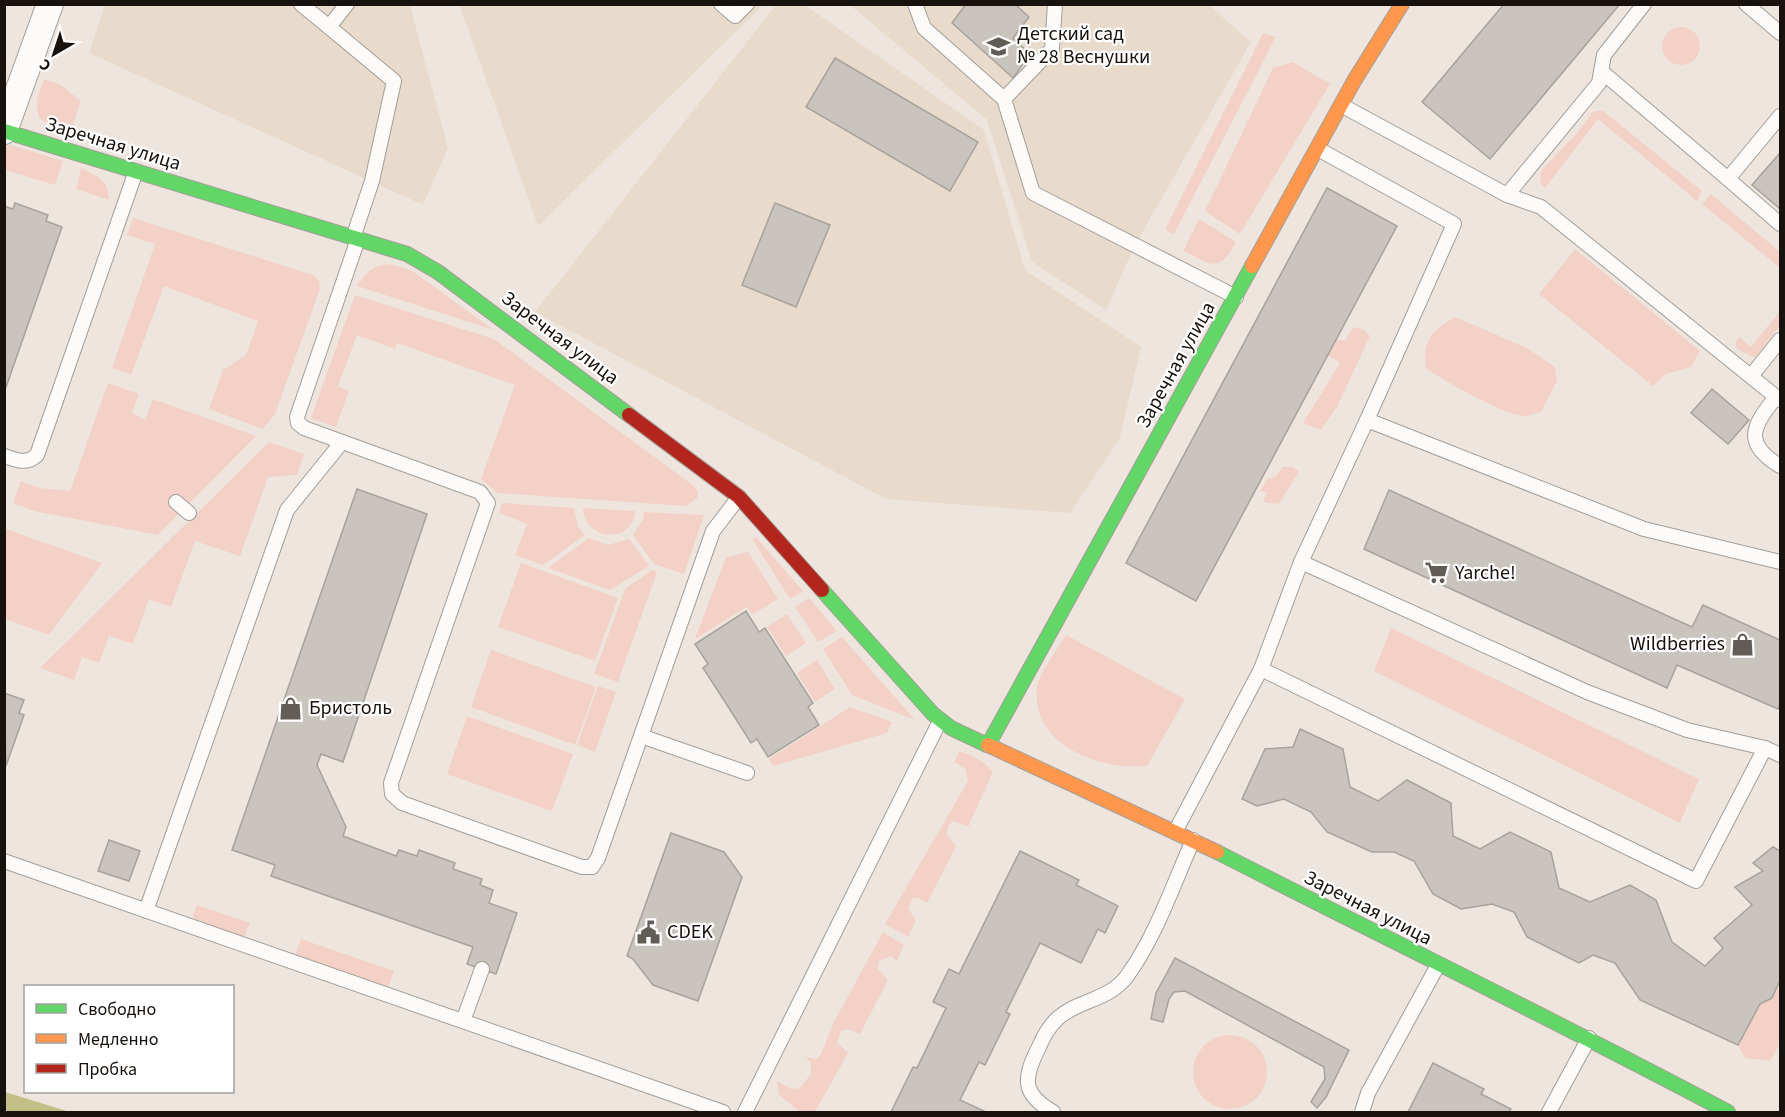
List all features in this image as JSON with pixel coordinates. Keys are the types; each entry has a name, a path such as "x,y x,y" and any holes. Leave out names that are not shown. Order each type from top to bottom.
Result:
{"street":[{"path":"4,131 50,4"},
{"name":"Заречная улица","path":"987,746 1341,105 1402,4"},
{"name":"Заречная улица","path":"4,131 407,254 438,272 739,497 940,721 987,746 1193,840 1438,965 1589,1038 1728,1113"}],"lane":[{"path":"301,4 394,81 372,181 356,238 297,417 298,423 304,428 480,492 488,503 391,783 392,794 402,803 582,867 592,867 598,858 713,531 739,497"},
{"path":"329,27 347,4"},
{"path":"721,4 735,16 747,4"},
{"path":"915,4 924,28 1004,99 1033,193 1236,297"},
{"path":"1004,99 1053,49 1056,4"},
{"path":"1507,195 1599,83 1604,55 1644,4"},
{"path":"1746,4 1780,33"},
{"path":"1601,71 1780,224"},
{"path":"1341,105 1507,195 1541,207 1751,376 1778,399 1759,417 1755,439 1764,456 1780,466"},
{"path":"1728,179 1780,116"},
{"path":"1175,832 1261,669 1301,562 1454,224 1318,149"},
{"path":"4,456 22,462 30,461 37,455 136,171"},
{"path":"1751,376 1780,340"},
{"path":"1367,420 1644,529 1780,562"},
{"path":"146,911 287,510 342,442"},
{"path":"176,502 189,513"},
{"path":"1301,562 1587,692 1687,730 1766,748 1780,755"},
{"path":"1261,669 1696,881 1766,748"},
{"path":"745,1113 940,721"},
{"path":"641,736 747,773"},
{"path":"1053,1113 1036,1103 1027,1087 1028,1068 1046,1032 1059,1017 1111,992 1125,979 1139,960 1193,840"},
{"path":"4,861 723,1113"},
{"path":"1362,1113 1368,1093 1438,965"},
{"path":"463,1021 482,969"},
{"path":"1549,1113 1589,1038"}],"shaded area":[{"path":"459,4 763,5 538,226"},
{"path":"105,5 410,5 448,148 423,205 89,53"},
{"path":"776,5 805,5 984,130 1025,270 1141,347 1120,438 1070,513 886,499 535,312"},
{"path":"850,5 1209,5 1251,42 1135,245 1106,310 1032,262 987,120"},
{"path":"1681,27 1694,33 1700,46 1694,59 1681,65 1668,59 1662,46 1668,33"},
{"path":"1263,33 1276,37 1174,234 1165,230"},
{"path":"1293,62 1330,84 1240,234 1205,211 1273,68"},
{"path":"44,79 59,84 81,101 71,130 41,120 37,105"},
{"path":"1602,110 1702,191 1697,201 1598,119 1545,188 1540,183 1541,171 1579,131 1592,112"},
{"path":"4,143 63,161 55,185 5,170"},
{"path":"81,168 97,176 104,183 109,200 76,189"},
{"path":"1711,194 1780,252 1780,268 1702,204"},
{"path":"133,218 313,275 319,281 320,289 275,414 263,429 209,409 223,370 246,355 258,321 164,286 131,375 112,368 155,244 127,235"},
{"path":"1199,219 1236,242 1225,259 1219,263 1208,263 1183,251"},
{"path":"1575,249 1700,351 1691,367 1666,374 1653,386 1539,294"},
{"path":"389,264 411,270 494,330 357,286 370,270"},
{"path":"355,295 494,339 694,486 698,492 697,498 686,506 498,493 481,479 515,385 397,343 395,349 357,335 338,386 349,391 336,427 311,418"},
{"path":"1780,311 1780,326 1755,358 1737,349 1735,343 1739,337 1751,347"},
{"path":"1455,317 1527,348 1555,367 1557,381 1541,412 1525,416 1514,414 1459,388 1426,368 1426,350 1431,336"},
{"path":"1353,327 1363,329 1370,336 1337,407 1321,430 1303,423 1340,363 1328,355 1336,339 1345,341"},
{"path":"108,383 139,394 132,413 145,420 153,399 256,436 158,535 34,511 13,503 21,481 40,488 70,491"},
{"path":"269,442 304,454 297,475 268,477 240,556 195,541 171,607 149,599 133,644 109,636 99,663 82,657 74,680 40,668"},
{"path":"1283,467 1293,467 1299,472 1279,504 1263,502 1267,492 1260,491 1268,478 1275,477"},
{"path":"502,503 574,508 578,527 585,535 543,565 515,555 527,524 499,513"},
{"path":"583,508 635,511 632,522 626,530 609,535 591,527 585,519"},
{"path":"644,512 704,515 684,574 654,564 633,535 643,519"},
{"path":"6,529 102,563 49,635 5,619"},
{"path":"756,537 803,591 790,599 752,539"},
{"path":"589,538 608,545 629,539 649,566 610,590 548,568"},
{"path":"748,552 778,599 752,615 747,607 695,639 726,557"},
{"path":"521,563 618,598 595,661 498,627"},
{"path":"652,570 657,572 618,682 594,674 625,589"},
{"path":"809,598 837,631 818,642 795,607"},
{"path":"787,614 806,643 786,656 767,627"},
{"path":"1391,628 1699,779 1680,823 1374,671"},
{"path":"1066,635 1185,699 1147,766 1109,764 1089,758 1071,750 1044,724 1038,707 1037,687 1045,668"},
{"path":"842,637 915,720 852,695 823,649"},
{"path":"491,650 596,687 575,745 471,707"},
{"path":"817,660 835,689 815,702 797,673"},
{"path":"598,686 616,692 595,752 577,745"},
{"path":"850,707 892,722 887,733 773,766 769,759"},
{"path":"467,716 573,754 552,811 447,774"},
{"path":"959,752 978,759 993,772 968,827 953,821 948,827 947,835 956,846 927,903 913,898 908,909 916,920 908,937 885,924 968,781 965,768 954,762"},
{"path":"197,905 250,923 244,938 196,921 193,915"},
{"path":"883,932 904,945 897,961 891,956 879,961 878,969 888,980 860,1034 848,1029 841,1031 837,1043 848,1053 815,1112 800,1112 779,1095 777,1081 791,1089 800,1088 811,1074 811,1062 804,1057 816,1059 821,1054 834,1022"},
{"path":"301,939 394,971 388,988 295,956"},
{"path":"1780,980 1780,1044 1770,1061 1745,1058 1738,1045 1760,1004 1772,998"},
{"path":"1230,1035 1244,1038 1256,1046 1264,1058 1267,1072 1264,1086 1256,1098 1244,1106 1230,1109 1216,1106 1204,1098 1196,1086 1193,1072 1196,1058 1204,1046 1216,1038"},
{"path":"5,1092 70,1112 5,1112"}],"building":[{"name":"Детский сад № 28 Веснушки","path":"966,4 1015,4 1029,17 1013,38 1030,54 1013,78 952,23"},
{"path":"1504,4 1620,4 1490,159 1422,102"},
{"path":"835,58 978,142 950,191 806,107"},
{"path":"1780,153 1780,209 1752,185"},
{"path":"1327,188 1397,226 1196,601 1126,563"},
{"path":"15,203 48,215 46,221 62,227 4,393 4,206 13,209"},
{"path":"775,203 830,225 796,307 742,285"},
{"path":"1712,389 1749,420 1728,444 1691,413"},
{"path":"357,489 427,514 343,762 321,754 317,765 346,827 343,836 396,856 399,850 417,856 419,850 455,863 453,869 482,879 480,885 493,890 489,903 517,913 496,974 467,964 473,947 271,876 275,865 232,850"},
{"path":"1389,490 1692,627 1703,605 1780,640 1780,704 1778,709 1677,665 1667,688 1364,549"},
{"path":"746,611 759,632 765,628 813,703 808,707 819,725 768,757 757,739 751,743 703,668 708,664 695,644"},
{"path":"4,693 24,700 19,713 24,715 6,766"},
{"path":"1300,729 1343,749 1350,787 1378,801 1407,780 1451,803 1453,836 1480,849 1510,832 1551,852 1559,888 1590,902 1630,885 1656,900 1672,942 1705,966 1723,948 1714,938 1752,905 1735,887 1763,871 1753,863 1773,847 1780,851 1780,980 1772,998 1760,1004 1738,1045 1640,1000 1615,963 1593,955 1579,963 1527,937 1514,912 1492,904 1461,909 1433,894 1414,861 1394,852 1372,852 1327,832 1311,812 1284,799 1257,806 1242,799 1265,749 1293,747"},
{"path":"671,833 724,852 742,877 698,1001 653,985 633,959 627,956"},
{"path":"109,840 140,851 129,881 98,871"},
{"path":"1020,851 1079,880 1076,885 1118,906 1105,933 1098,929 1081,963 1040,943 1006,1012 1010,1014 985,1065 979,1062 960,1100 986,1112 891,1112 913,1067 917,1068 946,1008 933,1002 949,969 959,974"},
{"path":"1175,958 1349,1050 1326,1097 1317,1108 1311,1102 1325,1079 1324,1067 1185,991 1174,992 1169,999 1163,1022 1151,1019 1156,993"},
{"path":"1433,1063 1484,1089 1481,1094 1511,1109 1509,1112 1408,1112"}],"traffic: fast":[{"path":"4,131 407,254 438,272 629,415"},
{"path":"988,745 1252,266"},
{"path":"822,590 933,714 951,728 987,745"},
{"path":"1217,852 1728,1112"}],"traffic: slow":[{"path":"1252,266 1354,81 1402,4"},
{"path":"988,745 1217,852"}],"traffic: jam":[{"path":"629,415 739,497 822,590"}],"place":[{"name":"Детский сад № 28 Веснушки","path":"999,46"},
{"name":"Yarche!","path":"1437,573"},
{"name":"Wildberries","path":"1743,644"},
{"name":"Бристоль","path":"291,708"},
{"name":"CDEK","path":"649,932"}]}
